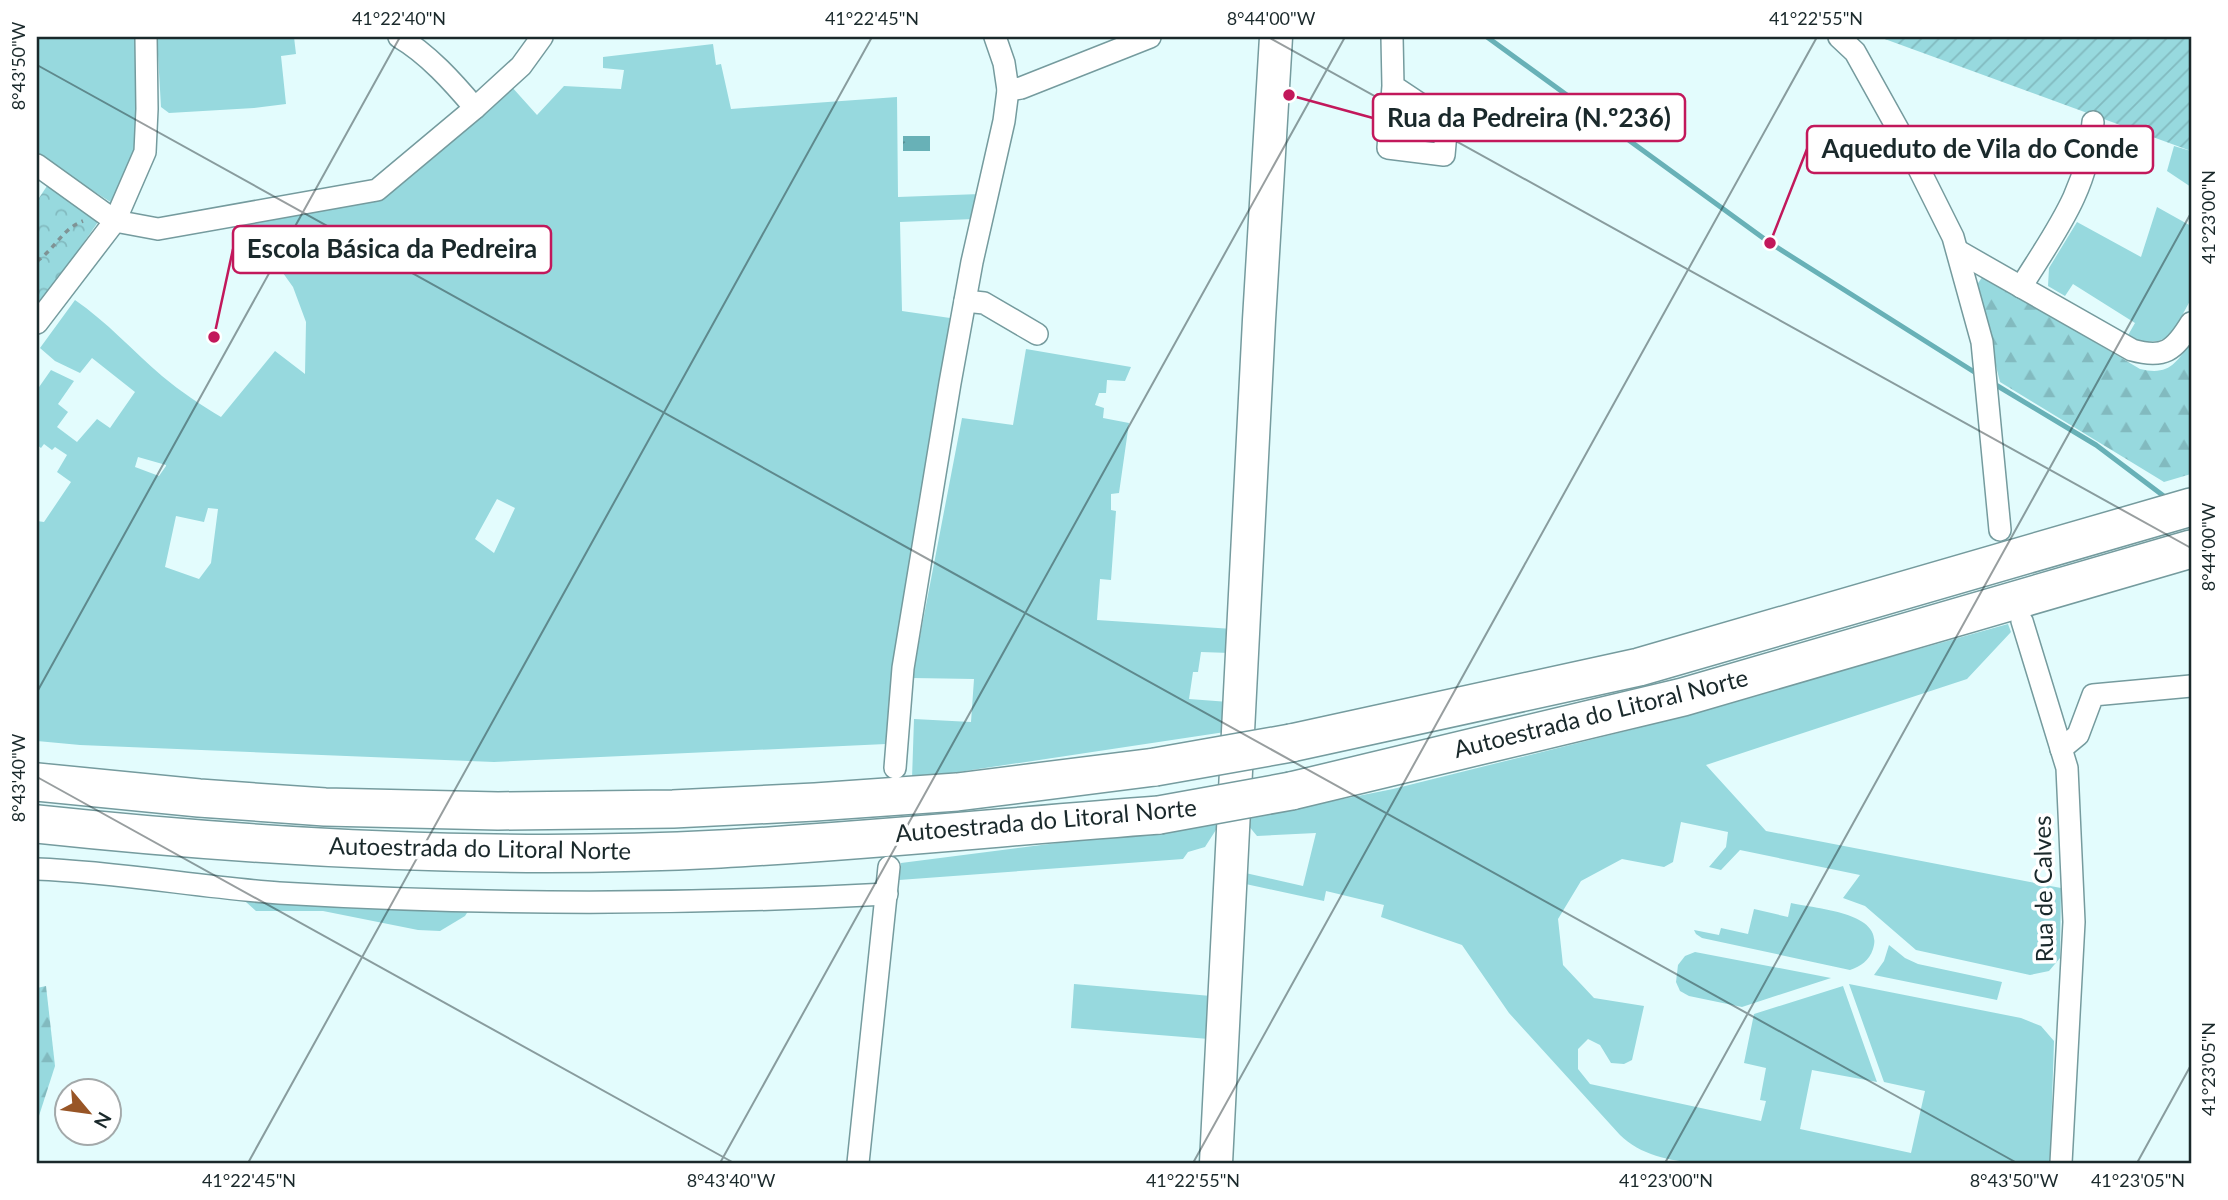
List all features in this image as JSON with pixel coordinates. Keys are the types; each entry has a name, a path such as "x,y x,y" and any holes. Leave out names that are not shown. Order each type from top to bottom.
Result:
{"highway":[{"name":"Autoestrada do Litoral Norte","path":"37,782 326,807 538,811 673,809 828,802 957,792 1155,767 1291,744 1639,667 2191,507"},
{"name":"Autoestrada do Litoral Norte","path":"37,824 128,834 331,849 553,853 719,849 1159,815 1291,791 1683,697 2191,548"}],"main road":[{"path":"1216,1163 1276,37"}],"street":[{"path":"37,323 115,222 145,152 146,37"},
{"path":"399,37 411,43 475,108"},
{"path":"37,165 115,222 158,229 377,190 521,66 542,37"},
{"path":"894,768 903,668 965,301 1004,121 1008,90 1004,63 995,37"},
{"path":"1008,90 1021,88 1150,37"},
{"path":"1392,37 1393,86"},
{"path":"1839,37 1855,52 1954,237 1982,342 2000,530"},
{"path":"2021,287 2074,200 2084,177 2094,122"},
{"path":"1958,251 2132,350 2156,355 2174,346 2191,323"},
{"path":"965,301 984,303 1037,334"},
{"name":"Rua de Calves","path":"2022,621 2067,768 2074,922 2061,1163"},
{"path":"2061,749 2078,735 2093,695 2191,687"},
{"path":"858,1163 889,867"},
{"path":"37,869 81,871 275,892 400,899 601,903 720,902 887,894"}],"path":[{"path":"37,261 65,231 88,219"}],"green space":[{"path":"37,37 139,37 136,144 130,165 112,203 37,155"},
{"path":"157,37 294,37 296,54 281,56 286,104 169,113 161,107"},
{"path":"1866,37 2191,37 2191,151 1882,38"},
{"path":"713,44 716,65 721,64 731,109 897,97 898,197 980,194 974,219 900,222 902,311 957,319 886,744 494,762 37,741 37,521 44,522 71,482 57,472 67,455 55,447 52,450 44,444 41,448 37,445 37,390 51,370 74,381 58,404 68,412 57,427 77,442 97,419 110,428 135,392 92,358 80,373 55,361 40,348 75,300 169,382 221,417 275,351 305,374 306,322 293,287 268,252 238,230 245,218 377,196 511,86 537,115 564,86 621,89 624,70 603,68 603,57","holes":["138,457 166,465 166,466 159,476 135,467","497,499 515,508 494,553 475,539","208,508 218,509 211,563 199,579 165,567 176,516 204,522"]},
{"path":"2174,146 2191,151 2191,187 2167,171"},
{"path":"51,180 98,217 98,222 37,310 37,201"},
{"path":"2157,207 2191,226 2191,299 2171,336 2146,342 2127,337 2135,323 2073,284 2065,296 2048,286 2049,268 2077,222 2141,257"},
{"path":"1983,276 2140,369 2158,371 2171,366 2191,342 2191,474 2164,482 2000,382 1976,286"},
{"path":"1026,349 1131,367 1125,381 1107,380 1106,393 1099,393 1095,405 1104,408 1103,418 1129,423 1119,493 1111,494 1111,510 1116,511 1111,580 1100,579 1097,620 1233,629 1230,653 1201,652 1198,672 1193,672 1189,699 1229,702 1225,732 912,779 914,719 971,722 974,679 912,678 962,418 1013,425"},
{"path":"2008,624 2011,632 1967,679 1706,765 1766,831 2061,888 2060,958 2049,971 2030,975 1916,950 1865,906 1843,898 1860,875 1740,850 1721,870 1709,867 1726,847 1728,832 1681,822 1673,862 1664,867 1622,859 1581,881 1558,919 1563,965 1594,998 1644,1006 1632,1060 1624,1064 1611,1063 1600,1045 1588,1039 1578,1049 1578,1069 1590,1084 1761,1121 1766,1101 1760,1100 1766,1068 1744,1063 1754,1014 1843,986 1877,1082 1812,1070 1800,1129 1911,1153 1925,1091 1884,1082 1849,984 2021,1018 2041,1026 2054,1041 2050,1163 1698,1163 1656,1156 1637,1148 1620,1135 1509,1013 1462,945 1381,917 1384,905 1326,891 1324,901 1241,883 1241,872 1303,886 1316,833 1257,836 1243,819 1393,789 1634,729"},
{"path":"1221,822 1205,847 1188,852 1183,859 899,880 901,863"},
{"path":"246,894 472,905 465,916 440,931 418,930 323,911 256,911 246,902"},
{"path":"1791,903 1846,914 1869,927 1874,937 1873,949 1867,960 1850,970 1702,938 1694,930 1719,935 1721,928 1748,934 1754,909 1788,917"},
{"path":"1889,945 1905,958 1918,964 2002,982 1997,1000 1874,975 1884,961"},
{"path":"1695,952 1831,978 1742,1007 1689,996 1680,991 1676,982 1678,965 1685,956"},
{"path":"1074,984 1211,996 1209,1039 1071,1028"},
{"path":"46,986 55,1066 37,1122 37,988"}],"water":[{"path":"903,136 930,136 930,151 903,151"}],"waterway":[{"path":"1487,37 1770,243 1979,375"},
{"path":"1991,382 2096,445 2169,500"}],"place":[{"name":"Rua da Pedreira (N.º236)","path":"1289,95"},
{"name":"Aqueduto de Vila do Conde","path":"1770,243"},
{"name":"Escola Básica da Pedreira","path":"214,337"}]}
